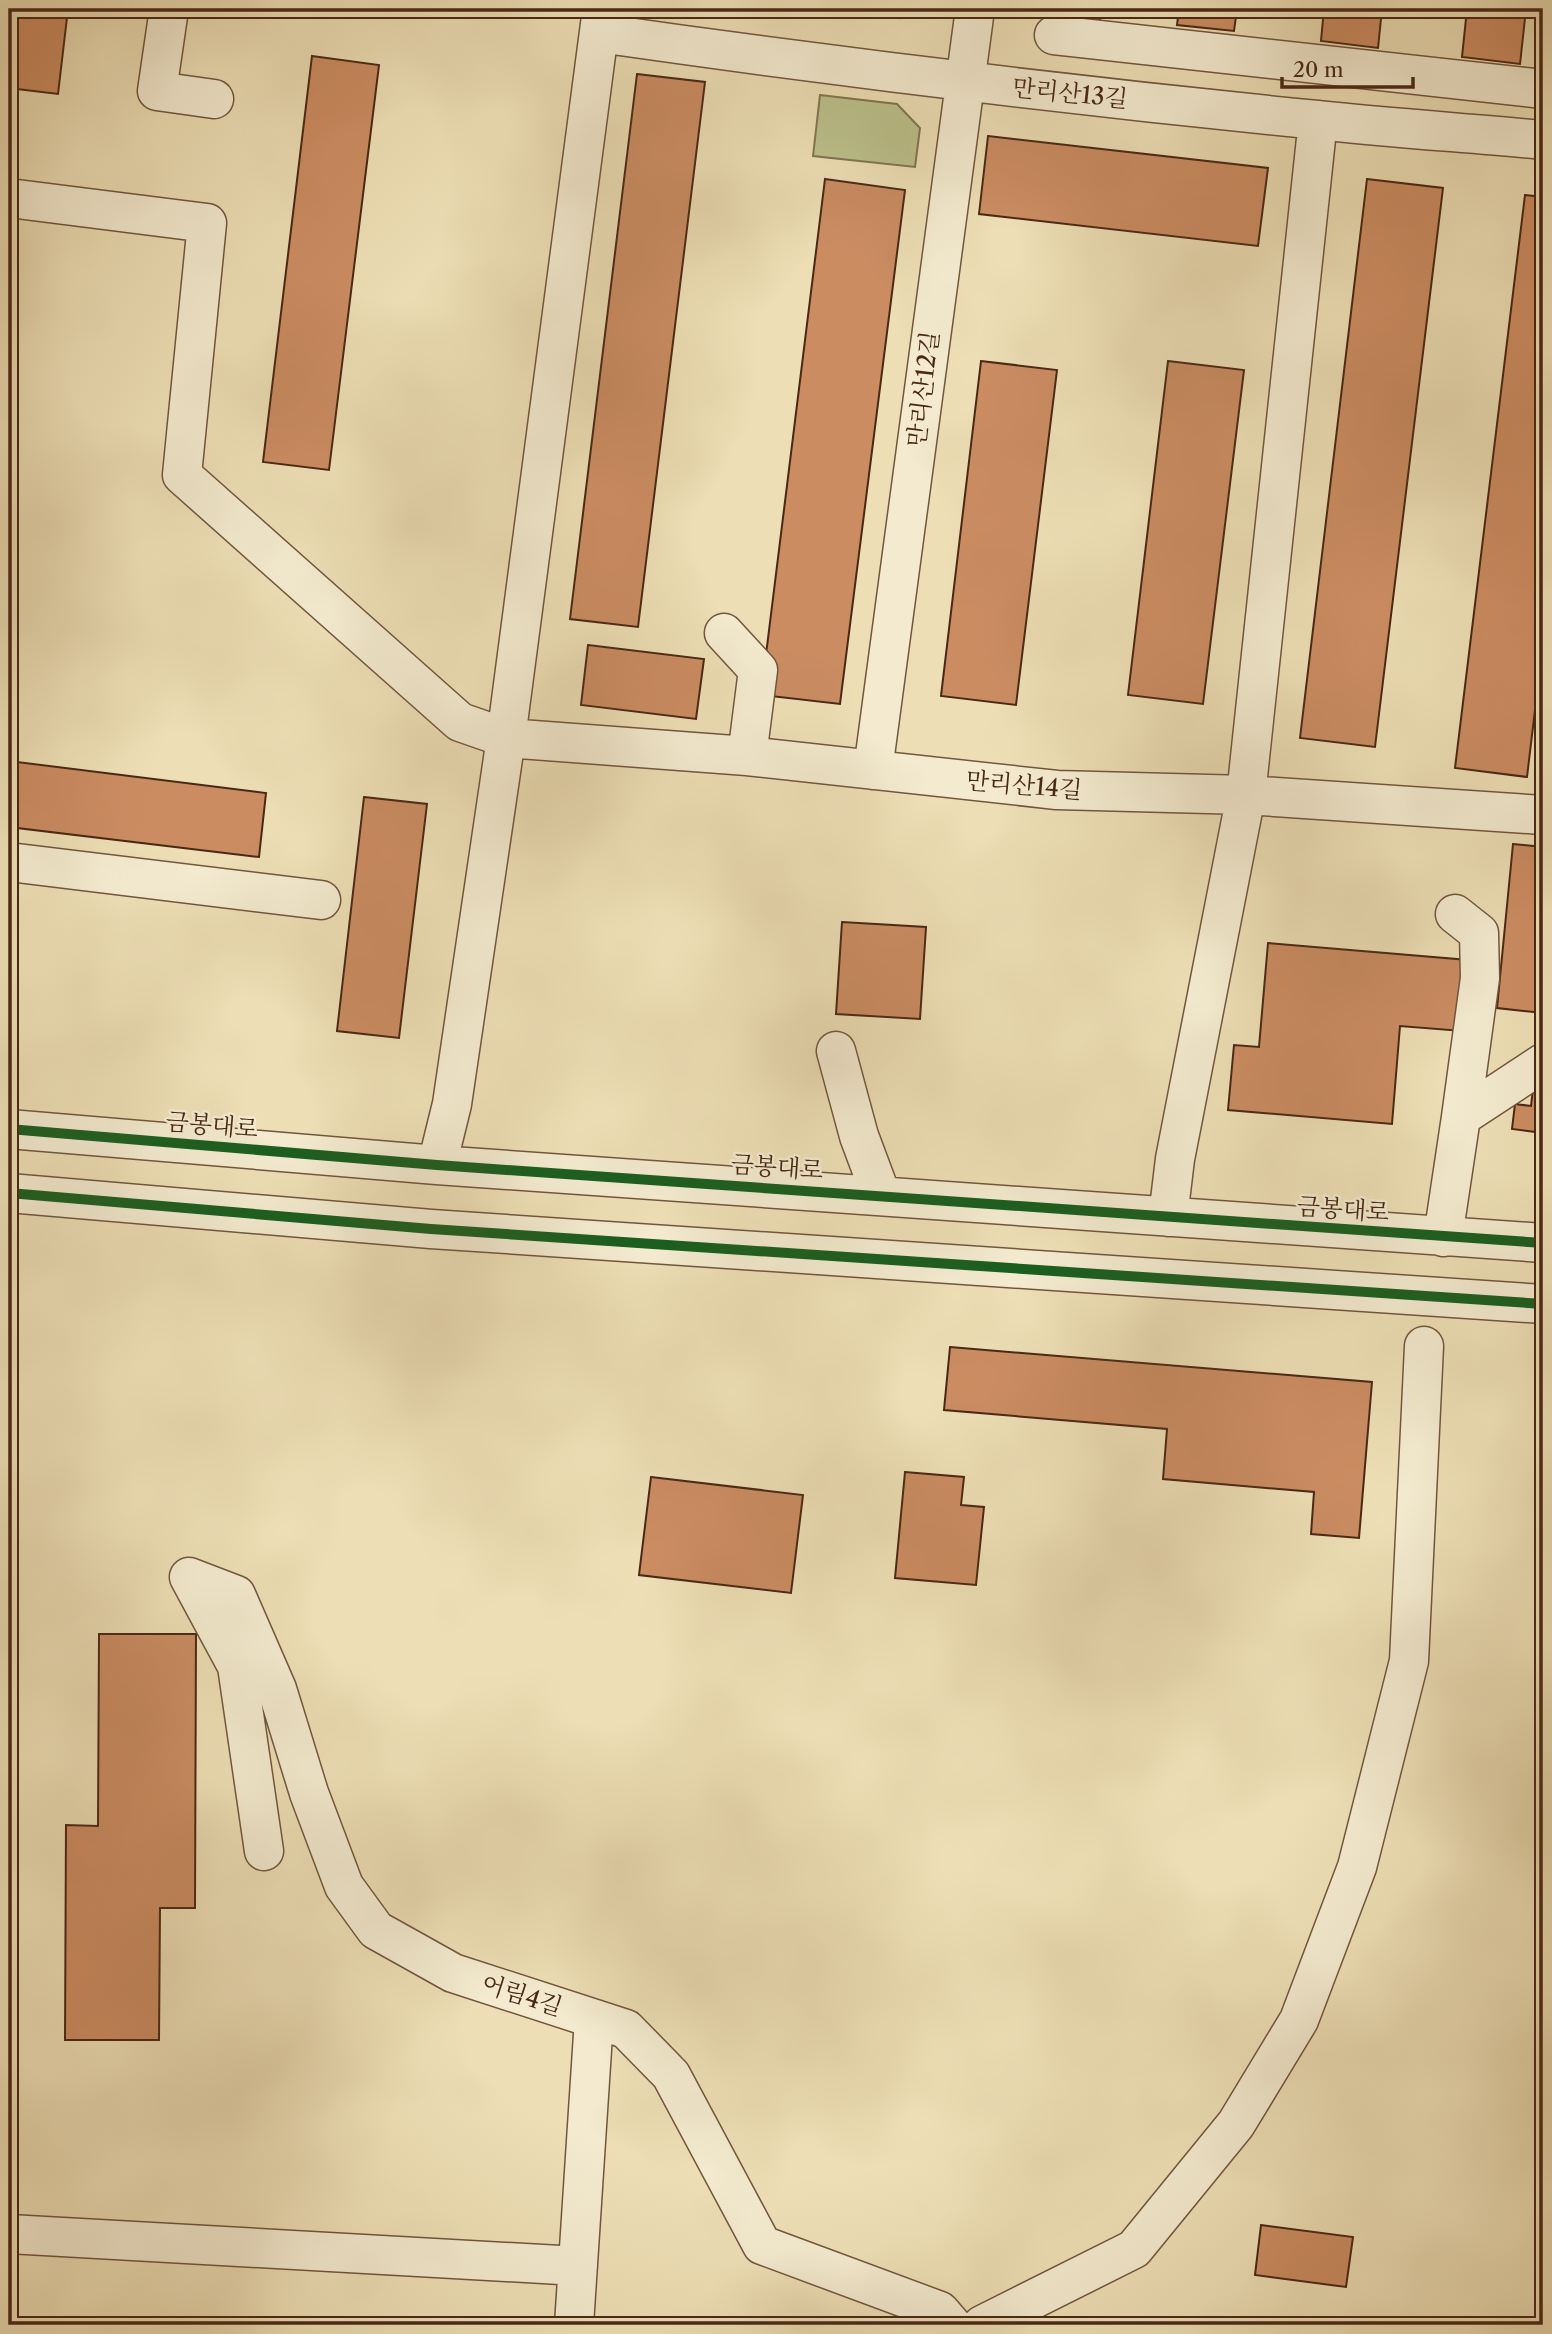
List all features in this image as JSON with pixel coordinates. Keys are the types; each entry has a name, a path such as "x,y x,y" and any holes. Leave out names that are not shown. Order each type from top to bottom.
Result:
{"street":[{"path":"169,9 157,91 214,99"},
{"name":"만리산12길","path":"873,770 975,9"},
{"path":"437,1165 452,1104 506,738 600,21"},
{"name":"만리산13길","path":"600,21 790,60 1318,120 1543,140"},
{"path":"1054,35 1543,89"},
{"path":"1168,1217 1175,1159 1246,794 1318,120"},
{"name":"만리산14길","path":"9,198 207,223 182,475 460,722 506,738 747,756 1057,790 1246,794 1543,815"},
{"path":"724,633 758,670 747,756"},
{"path":"9,862 320,900"},
{"path":"1443,1237 1480,978 1479,933 1455,914"},
{"path":"836,1051 859,1136 881,1195"},
{"path":"1461,1117 1543,1063"},
{"name":"금봉대로","path":"9,1129 437,1165 1543,1243"},
{"path":"9,1193 431,1229 1543,1304"},
{"path":"982,2325 1134,2249 1236,2124 1299,2020 1357,1867 1409,1661 1423,1346"},
{"name":"어림4길","path":"264,1852 237,1667 189,1577 236,1595 277,1689 309,1793 344,1886 376,1930 453,1972 626,2029 671,2075 762,2245 940,2311 952,2325"},
{"path":"574,2325 594,2019"},
{"path":"9,2234 578,2266"}],"green space":[{"path":"820,95 897,104 920,128 915,167 813,156"}],"building":[{"path":"9,9 68,9 58,94 9,88"},
{"path":"835,9 901,9 900,18"},
{"path":"1043,9 1101,9 1100,19 1043,13"},
{"path":"1179,9 1237,9 1234,31 1177,25"},
{"path":"1324,9 1382,9 1378,48 1321,41"},
{"path":"1467,9 1526,9 1520,64 1462,57"},
{"path":"312,56 379,65 329,470 263,462"},
{"path":"637,74 705,82 638,627 570,619"},
{"path":"988,136 1268,168 1258,246 979,214"},
{"path":"825,179 905,190 840,704 761,695"},
{"path":"1367,179 1443,188 1375,747 1300,738"},
{"path":"1525,195 1543,197 1543,643 1527,777 1455,768"},
{"path":"981,361 1057,370 1016,705 941,696"},
{"path":"1168,361 1244,370 1203,704 1128,695"},
{"path":"588,645 704,659 696,719 581,705"},
{"path":"9,761 266,793 259,857 9,827"},
{"path":"364,797 427,804 399,1038 337,1031"},
{"path":"1513,844 1543,847 1543,1013 1497,1008"},
{"path":"842,922 926,927 920,1019 836,1014"},
{"path":"1268,943 1468,960 1462,1031 1400,1026 1392,1124 1228,1110 1234,1045 1259,1047"},
{"path":"1543,1080 1543,1133 1512,1129 1515,1104 1531,1106 1533,1089"},
{"path":"950,1347 1372,1382 1359,1538 1311,1534 1314,1492 1163,1479 1167,1429 944,1410"},
{"path":"905,1472 964,1477 961,1505 984,1507 976,1585 895,1578"},
{"path":"651,1477 803,1495 791,1593 639,1575"},
{"path":"99,1634 196,1634 195,1908 160,1908 159,2040 65,2040 66,1825 98,1826"},
{"path":"1261,2225 1353,2237 1346,2287 1255,2275"}],"cycle path":[{"path":"9,1129 437,1165 1543,1243"},
{"path":"9,1193 431,1229 1543,1304"}]}
